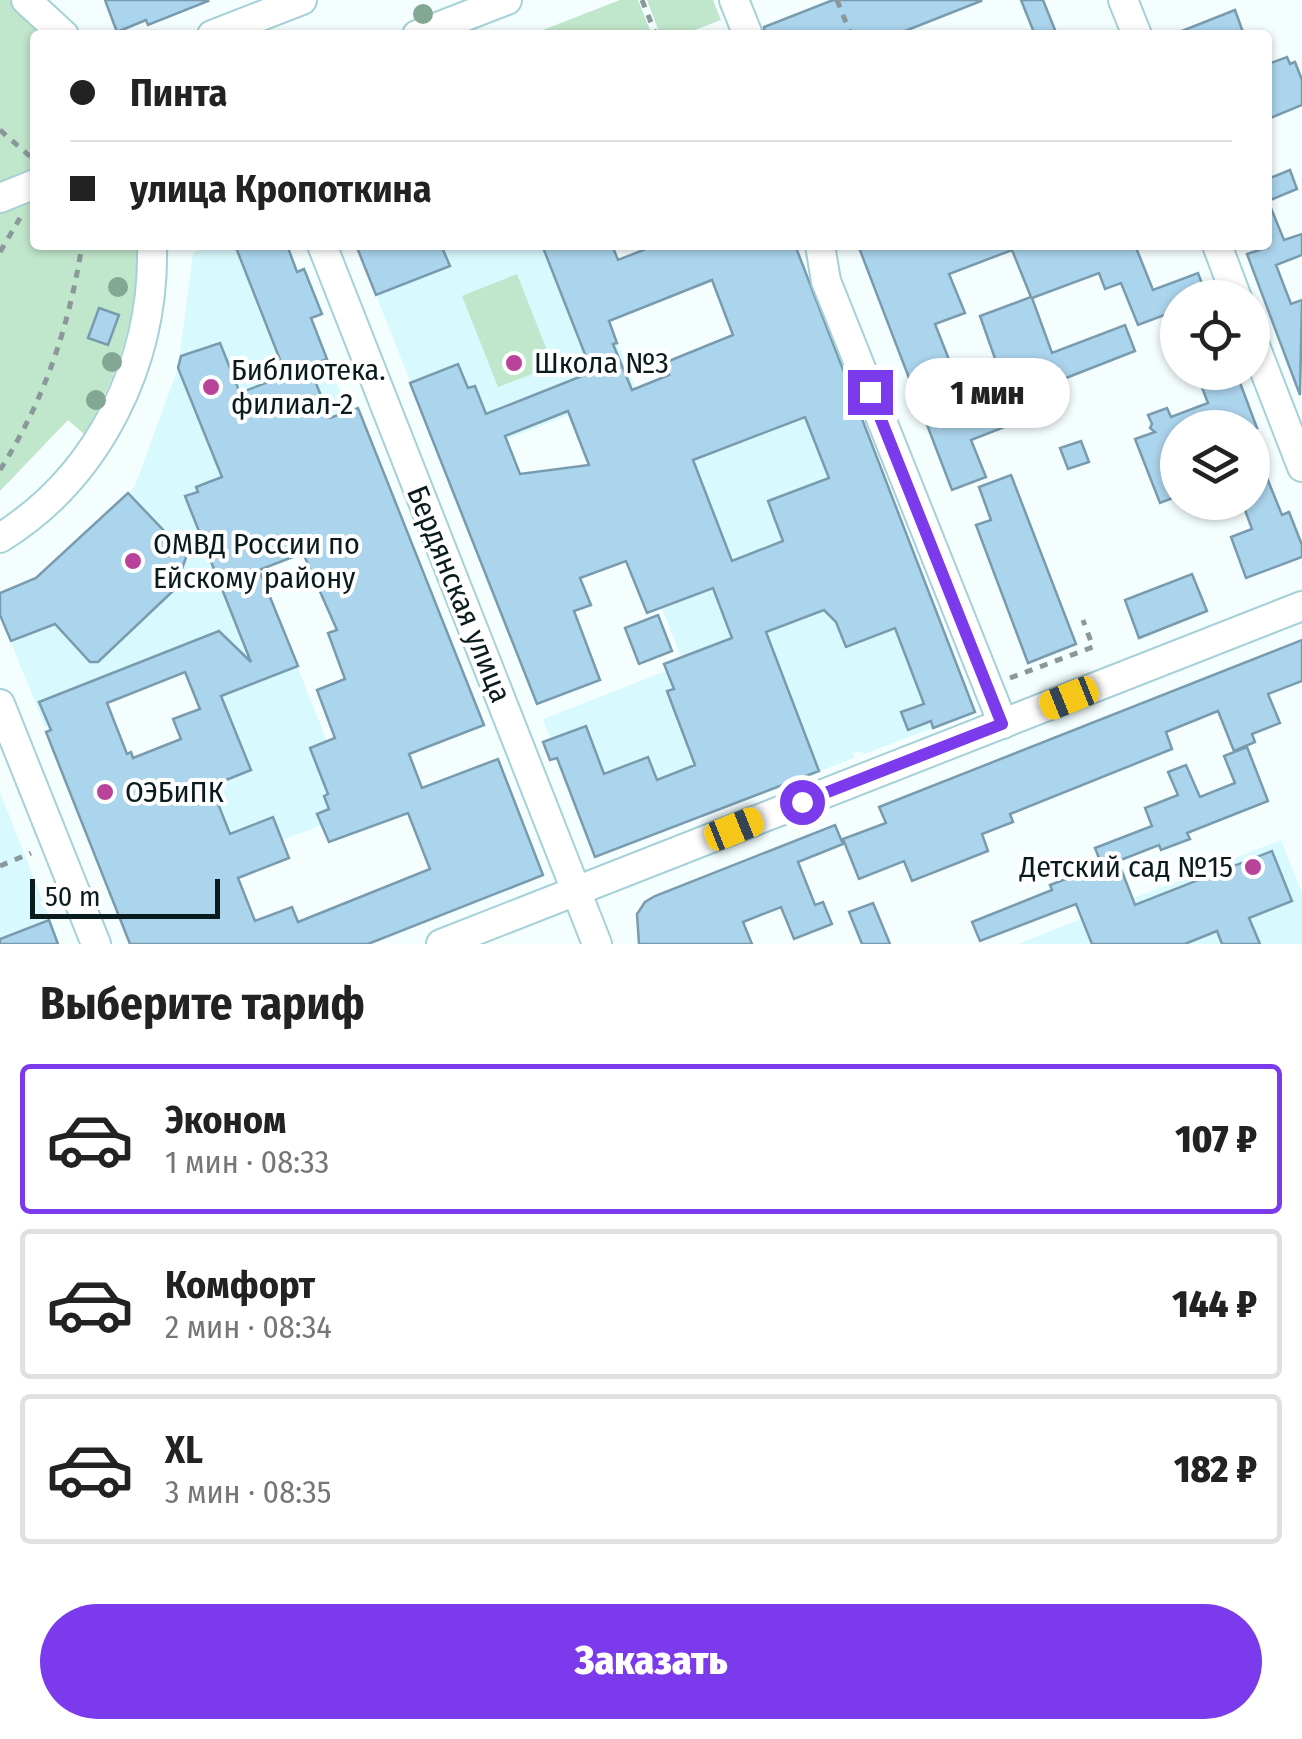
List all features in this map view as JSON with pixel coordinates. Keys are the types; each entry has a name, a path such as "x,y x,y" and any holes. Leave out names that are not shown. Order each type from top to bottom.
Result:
{"street":[{"path":"26,0 59,30"},
{"path":"228,24 302,0"},
{"path":"431,30 507,0"},
{"path":"734,0 746,30"},
{"path":"1123,0 1134,30"},
{"path":"0,538 39,509 69,479 116,410 133,372 144,332 152,250"},
{"name":"Бердянская улица","path":"324,250 597,944"},
{"path":"821,250 826,281 1002,724"},
{"path":"1219,250 1230,280"},
{"path":"1270,384 1302,467"},
{"path":"440,944 1302,606"},
{"path":"0,704 96,944"}],"path":[{"path":"642,0 654,30"},
{"path":"837,0 848,30"},
{"path":"0,130 30,155"},
{"path":"0,252 20,197"},
{"path":"0,470 32,418 50,377 81,250"},
{"path":"1014,677 1093,647 1083,620"},
{"path":"0,866 32,854"}],"shaded area":[{"path":"289,250 297,272 304,269 322,314 311,319 348,412 261,446 259,570 355,812 234,859 65,778 131,752 139,773 213,745 185,672 45,727 0,615 0,593 36,578 135,486 178,368 193,253"},
{"name":"Школа №3","path":"358,250 614,250 586,264 636,389 443,464"},
{"path":"839,357 975,712 864,754 854,753 854,758 595,857 543,719 684,664 662,608 647,613 610,520 632,438"},
{"path":"0,792 23,851 60,944 0,944"},
{"name":"Детский сад №15","path":"1281,840 1302,893 1302,944 1018,944"}],"green space":[{"path":"0,0 9,0 42,30 30,30 30,250 138,250 124,343 84,434 68,420 0,491"},
{"path":"620,0 638,0 650,30 543,30"},
{"path":"647,0 713,0 721,20 695,30 658,30"},
{"path":"517,274 553,366 498,387 462,296"}],"building":[{"path":"105,0 208,1 148,25 146,20 116,30"},
{"path":"833,0 981,1 908,30 764,27"},
{"path":"1021,0 1043,0 1055,30 1033,30"},
{"path":"1235,10 1242,30 1184,30"},
{"path":"1287,57 1290,64 1295,62 1302,80 1302,105 1272,117 1272,63"},
{"path":"1290,170 1297,189 1272,199 1272,177"},
{"path":"1272,211 1284,240 1302,234 1302,255 1276,265 1291,304 1302,300 1300,395 1270,315 1270,280 1257,280 1247,254 1272,250"},
{"path":"237,250 289,250 297,272 304,269 322,314 311,318 327,359 309,366 330,418 358,408 484,725 409,754 422,788 498,759 543,875 368,944 130,944 46,732 51,730 39,702 219,631 251,662 185,496 222,477 178,368 181,356 220,343 240,393 286,375","holes":["303,553 337,630 328,633 345,679 317,690 335,738 310,748 328,794 324,796 329,809 317,814 329,842 408,813 430,869 298,922 292,907 255,921 238,878 289,858 273,817 230,834 211,786 251,770 221,696 298,666 259,570","185,672 200,709 173,719 181,739 133,758 131,752 127,754 107,703"]},
{"path":"358,250 443,250 450,266 376,295"},
{"path":"544,250 614,250 618,260 643,250 797,250 975,712 933,728 931,721 908,730 901,712 924,704 895,628 846,647 836,622 824,610 766,632 819,771 595,857 557,758 550,760 543,742 586,726 604,774 648,757 657,780 695,765 667,691 674,689 664,664 732,638 713,588 647,613 626,561 580,578 591,605 574,611 600,680 537,704 410,383 458,364 468,388 475,386 486,414 592,372","holes":["712,280 733,335 664,363 669,375 632,390 613,344 617,343 609,321","568,411 589,465 520,474 505,436","805,417 829,478 768,501 783,541 732,561 693,460"]},
{"path":"860,250 1012,250 1137,250 1153,290 1160,287 1160,317 1138,325 1121,283 1105,289 1099,273 1032,298 1052,353 1125,325 1135,351 1048,385 1046,379 1009,394 1020,421 971,440 986,477 952,490","holes":["1012,250 1031,297 980,316 997,364 957,380 935,324 965,313 949,274"]},
{"path":"1198,273 1201,280 1179,280"},
{"path":"99,308 119,315 108,345 88,338"},
{"path":"1203,390 1243,390 1250,410 1190,410 1208,403"},
{"path":"1160,411 1160,503 1135,439 1155,432 1150,428 1148,415"},
{"path":"1081,441 1089,462 1068,469 1060,448"},
{"path":"1011,475 1076,644 1028,663 976,525 991,520 979,487"},
{"path":"1270,485 1282,515 1289,512 1302,545 1302,557 1246,578 1231,537 1252,529 1249,520 1270,520"},
{"name":"ОМВД России по Ейскому району","path":"128,493 187,555 174,590 98,662 90,662 55,624 11,641 0,615 0,593 36,578"},
{"path":"1192,574 1207,611 1139,638 1125,600"},
{"path":"658,615 672,651 639,664 625,628"},
{"path":"1302,640 1302,681 1268,694 1280,723 1252,734 1255,742 1234,751 1218,711 1166,732 1172,749 1010,814 1013,822 982,834 988,851 912,881 904,861 859,879 843,839 886,823 879,807"},
{"path":"1247,747 1268,801 1187,833 1190,839 1161,850 1159,845 1118,861 1135,905 1272,851 1292,901 1249,918 1260,944 1222,944 1217,931 1185,944 1092,944 1076,904 980,941 972,922 1097,867 1101,863 1095,848 1152,826 1145,808 1178,795 1168,772 1186,765 1200,797 1235,783 1224,756"},
{"path":"835,825 843,844 798,862 815,905 823,902 832,924 794,939 781,907 743,922 752,944 639,944 637,914 645,902"},
{"path":"873,903 890,944 862,944 849,912"},
{"path":"49,920 58,944 0,944 0,939"}],"place":[{"name":"Школа №3","path":"514,363"},
{"name":"Библиотека. филиал-2","path":"211,387"},
{"name":"ОМВД России по Ейскому району","path":"133,561"},
{"name":"ОЭБиПК","path":"105,792"},
{"name":"Детский сад №15","path":"1253,867"}],"route":[{"path":"802,802 1002,724 870,392"}]}
